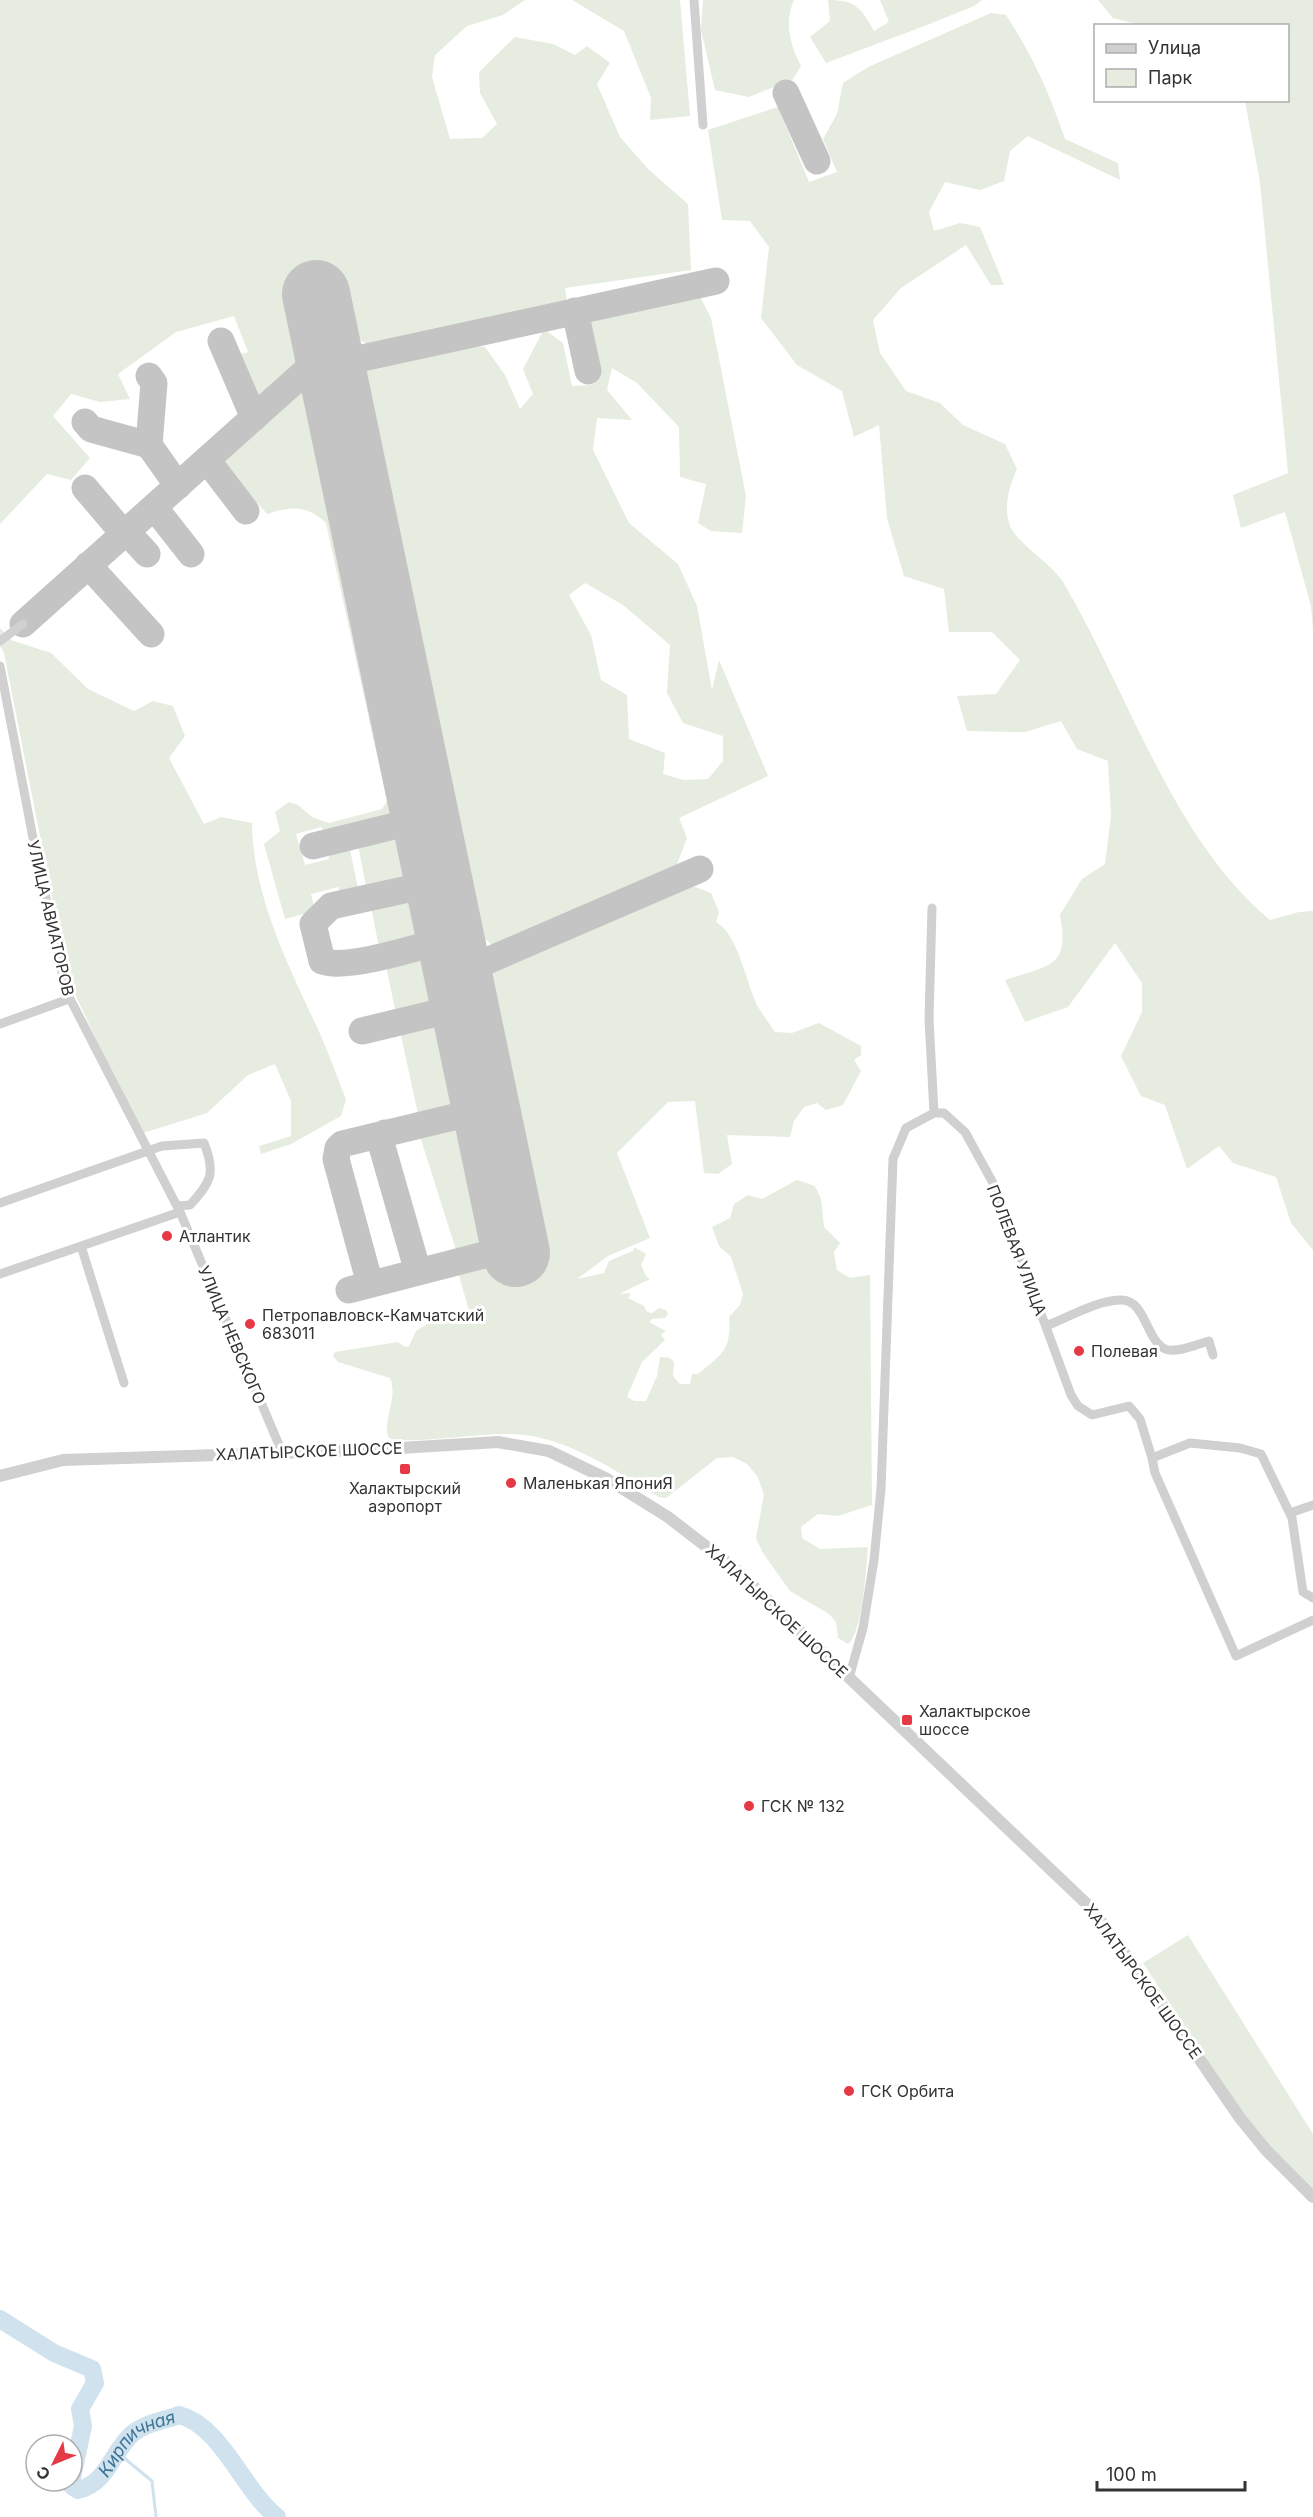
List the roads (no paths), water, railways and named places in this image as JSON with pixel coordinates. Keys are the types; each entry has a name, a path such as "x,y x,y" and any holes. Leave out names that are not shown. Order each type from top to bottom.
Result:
{"street":[{"path":"694,0 703,124"},
{"path":"0,641 23,624"},
{"name":"УЛИЦА АВИАТОРОВ","path":"0,666 33,838 69,999 149,1153"},
{"path":"849,1678 865,1617 881,1489 893,1159 906,1128 934,1113 929,1019 932,908"},
{"path":"0,1024 69,999"},
{"name":"ПОЛЕВАЯ УЛИЦА","path":"934,1113 944,1113 965,1132 993,1183 1071,1395 1078,1406 1092,1415 1128,1406 1140,1419 1152,1458"},
{"path":"0,1203 149,1153 162,1146 204,1143 211,1162 208,1185 190,1205 0,1274"},
{"name":"УЛИЦА НЕВСКОГО","path":"149,1153 178,1209 219,1310 282,1452"},
{"path":"81,1246 123,1383"},
{"path":"1046,1326 1097,1305 1121,1300 1131,1303 1141,1313 1155,1340 1165,1349 1175,1350 1209,1341 1213,1355"},
{"name":"ХАЛАТЫРСКОЕ ШОССЕ","path":"0,1476 63,1460 368,1450 498,1442 525,1445 565,1457 639,1498 711,1548 1091,1908 1148,1984 1240,2118 1266,2150 1313,2197"},
{"path":"1313,1598 1303,1592 1290,1514 1261,1454 1240,1448 1190,1443 1152,1458 1155,1473 1236,1656 1313,1620"},
{"path":"1290,1514 1313,1505"}],"waterway":[{"name":"Кирпичная","path":"0,2319 54,2353 92,2369 95,2383 80,2409 83,2426 82,2433"},
{"name":"Кирпичная","path":"84,2488 103,2474 125,2441 137,2430 179,2415 194,2421 220,2445 265,2506 277,2517"},
{"path":"118,2453 152,2481 156,2517"}],"place":[{"name":"Атлантик","path":"167,1236"},
{"name":"Петропавловск-Камчатский 683011","path":"250,1324"},
{"name":"Полевая","path":"1079,1351"},
{"name":"Халактырский аэропорт","path":"405,1469"},
{"name":"Маленькая ЯпониЯ","path":"511,1483"},
{"name":"Халактырское шоссе","path":"907,1720"},
{"name":"ГСК № 132","path":"749,1806"},
{"name":"ГСК Орбита","path":"849,2091"}]}
